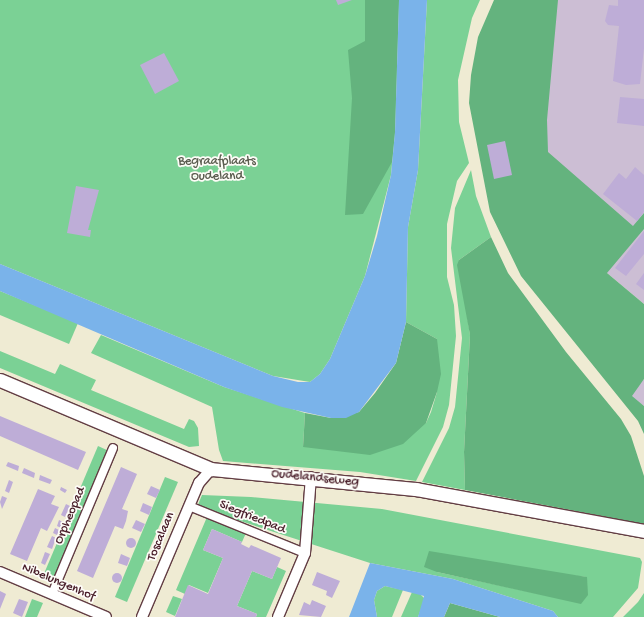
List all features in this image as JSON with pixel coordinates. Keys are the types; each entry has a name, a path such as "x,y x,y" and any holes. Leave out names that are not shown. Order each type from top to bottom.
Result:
{"street":[{"name":"Oudelandseweg","path":"0,380 211,469 311,477 416,489 644,531"},
{"name":"Orpheopad","path":"52,594 113,448"},
{"name":"Toscalaan","path":"142,617 199,483 211,469"},
{"path":"278,617 305,553 311,477"},
{"name":"Siegfriedpad","path":"189,506 305,553"},
{"name":"Nibelungenhof","path":"0,572 106,617"}],"shaded area":[{"path":"556,0 644,0 644,304 607,273 545,157 545,85"},
{"path":"644,379 644,406 632,397 632,393"}],"green space":[{"name":"Begraafplaats Oudeland","path":"0,0 399,0 395,132 391,175 365,276 330,359 320,374 310,382 273,376 0,264"},
{"path":"365,0 399,0 395,132 392,162 363,214 345,215 352,98 348,50 365,41"},
{"path":"427,0 480,0 472,18 458,80 459,122 469,163 457,181 447,224 447,277 454,305 456,336 449,405 443,427 416,481 360,472 223,461 219,450 212,407 91,353 101,335 224,387 305,413 303,447 426,423 431,412 437,392 437,339 406,322 408,227 418,170"},
{"path":"494,0 558,0 547,120 548,152 633,226 644,213 644,229 607,273 644,304 644,379 632,396 644,406 644,434 638,421 521,276 490,212 469,103 471,75 478,37"},
{"path":"471,170 476,196 491,237 459,260 470,335 464,452 465,490 422,482 449,428 455,407 462,338 451,248 455,208"},
{"path":"491,237 508,273 566,352 621,419 631,436 644,476 644,524 465,490 464,452 470,335 457,265 459,260"},
{"path":"0,291 78,323 69,344 0,315"},
{"path":"406,322 437,339 441,374 437,392 426,423 403,444 370,455 303,447 305,413 331,418 359,412 375,393 396,363"},
{"path":"0,351 55,374 60,364 96,380 91,390 184,429 189,419 194,421 198,428 199,446 189,447 0,368"},
{"path":"98,446 109,451 54,581 43,576"},
{"path":"165,477 178,482 127,602 115,597"},
{"path":"202,495 251,497 382,509 640,558 642,562 638,588 613,617 558,617 553,611 453,579 370,563 197,507","holes":["437,572 569,575 586,577 581,603"]},
{"path":"207,517 246,533 242,542 212,529 203,550 223,558 208,593 189,585 185,594 176,590"},
{"path":"429,551 587,577 588,595 581,604 437,572 424,567"},
{"path":"277,567 286,571 266,617 256,617 257,614 237,606 252,571 272,579"},
{"path":"385,586 403,590 392,617 377,617 374,600 377,591"},
{"path":"412,592 420,594 425,599 418,617 401,617"},
{"path":"644,593 644,617 623,617 638,602"},
{"path":"173,596 182,599 175,616 166,612"},
{"path":"32,599 43,603 37,617 25,617"},
{"path":"450,603 500,617 444,617"}],"water":[{"path":"399,0 427,0 418,170 408,227 406,322 396,363 359,412 346,418 331,418 282,407 224,387 0,291 0,264 273,376 298,382 310,382 320,374 330,359 365,276 377,236 391,175 395,132"},
{"path":"370,563 453,579 553,611 558,617 500,617 450,603 444,617 418,617 424,596 385,586 377,591 374,600 377,617 349,617"}],"building":[{"path":"336,0 352,0 338,5"},
{"path":"618,0 644,0 644,48 640,84 626,85 613,81 619,26 608,25 605,21 609,5 618,6"},
{"path":"164,53 179,81 155,94 140,65"},
{"path":"620,97 644,99 644,126 617,123"},
{"path":"505,141 512,175 494,179 487,145"},
{"path":"635,167 644,175 644,212 637,221 603,194 619,173 626,179"},
{"path":"76,186 99,190 88,230 91,230 90,237 67,233"},
{"path":"644,231 644,254 626,276 615,268"},
{"path":"644,273 644,290 636,284"},
{"path":"0,416 86,452 78,470 0,436"},
{"path":"8,462 19,466 18,471 6,466"},
{"path":"121,467 137,474 122,509 128,511 126,521 123,529 115,526 93,578 77,571"},
{"path":"24,468 35,473 34,478 22,473"},
{"path":"40,475 52,480 50,484 39,480"},
{"path":"9,480 13,482 9,493 5,491"},
{"path":"151,486 160,490 156,498 147,494"},
{"path":"61,487 67,490 65,493 60,490"},
{"path":"38,489 55,496 51,504 59,507 47,531 41,528 27,561 10,554"},
{"path":"2,496 7,498 2,509 0,502"},
{"path":"143,503 152,507 149,515 140,511"},
{"path":"66,504 70,506 65,517 61,515"},
{"path":"59,520 63,522 61,528 57,526"},
{"path":"136,520 145,524 141,532 132,528"},
{"path":"55,528 59,530 57,535 53,533"},
{"path":"212,529 242,542 241,544 249,548 251,545 281,558 272,579 252,571 237,606 257,614 256,617 175,617 188,585 208,594 223,558 203,550"},
{"path":"52,536 56,538 52,549 47,547"},
{"path":"129,538 133,538 135,539 135,547 129,548 126,545 126,541"},
{"path":"45,552 50,554 45,565 41,563"},
{"path":"121,554 130,558 127,566 118,563"},
{"path":"317,572 340,581 332,598 326,595 327,591 312,585"},
{"path":"115,573 119,573 121,574 121,582 115,583 112,580 112,576"},
{"path":"0,591 6,594 0,609"},
{"path":"19,599 28,602 22,617 13,613"},
{"path":"312,600 326,606 321,617 299,615 304,602 310,605"}]}
